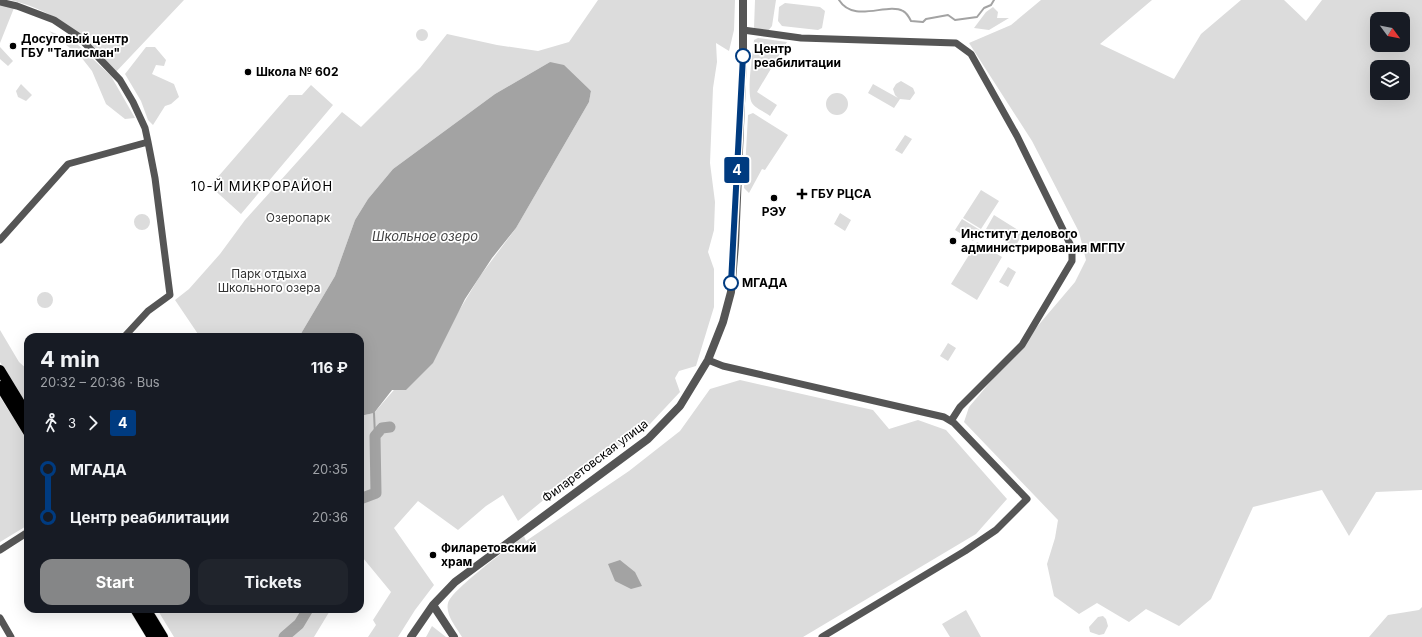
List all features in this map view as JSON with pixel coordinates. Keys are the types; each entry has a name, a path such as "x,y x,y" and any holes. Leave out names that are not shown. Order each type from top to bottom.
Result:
{"main road":[{"path":"0,370 24,409"},
{"path":"0,386 24,425"},
{"path":"137,613 152,637"},
{"path":"148,613 163,637"}],"street":[{"name":"Филаретовская улица","path":"410,637 433,605 455,582 648,439 680,406 708,360 721,328 731,292 743,30 743,0"},
{"path":"0,2 17,6 54,20 78,36 120,80 134,102 145,128 155,178 170,295 148,311 128,333"},
{"path":"743,30 800,38 956,43 970,54 1017,136 1072,248 1072,261 1022,344 960,407 951,421"},
{"path":"0,240 68,164 148,142"},
{"path":"708,360 723,366 944,417 951,421 1028,499 996,530 965,551 822,637"},
{"path":"0,550 24,535"},
{"path":"433,605 454,637"},
{"path":"0,618 11,637"}],"green space":[{"path":"10,0 184,0 114,74 80,37 57,19 28,5"},
{"path":"598,0 735,0 734,30 729,51 716,43 717,62 713,88 710,163 715,202 714,230 708,252 714,269 714,307 696,366 679,371 675,378 680,392 650,424 546,498 518,521 503,495 486,506 458,530 418,501 394,528 434,585 415,610 398,637 368,637 376,625 373,620 391,592 364,559 364,415 374,413 451,324 480,276 516,228 589,102 591,91 550,62 495,94 393,169 368,199 355,220 335,276 301,333 197,333 175,300 189,289 220,254 245,220 342,112 361,127 420,68 447,34 497,45 538,51 569,42"},
{"path":"755,0 776,0 772,26 768,31 754,28"},
{"path":"1041,0 1152,0 1100,44 1174,79 1201,34 1241,0 1284,0 1306,21 1322,0 1422,0 1422,490 1376,492 1349,536 1322,490 1253,507 1211,599 1179,626 1146,609 1129,622 1097,603 1079,614 1054,596 1047,564 1055,538 1058,520 964,422 969,407 1075,282 1086,260 1079,232 1032,141 969,43 1011,25"},
{"path":"785,3 820,7 825,11 822,28 818,30 782,26 778,21 779,7"},
{"path":"0,4 14,8 0,43"},
{"path":"993,7 998,12 997,18 1009,18 989,30 974,28 986,12"},
{"path":"420,29 424,29 428,35 424,41 420,41 416,37 416,33"},
{"path":"49,31 74,41 111,76 135,118 125,119 106,104 92,71 81,57"},
{"path":"758,38 787,42 757,92 777,105 770,116 753,105 750,98 751,63 754,40"},
{"path":"0,47 13,61 8,66 0,59"},
{"path":"146,47 155,47 166,60 164,66 156,65 152,74 174,84 179,97 171,104 165,106 153,125 148,120 141,101 125,74"},
{"path":"901,81 913,88 915,93 910,100 900,99 894,108 868,93 873,84 898,98 893,89 896,84"},
{"path":"21,84 32,95 26,101 18,97 16,91"},
{"path":"311,85 333,105 241,214 210,186 289,95 302,95"},
{"path":"837,93 845,96 848,104 845,112 837,115 829,112 826,104 829,96"},
{"path":"753,113 788,135 765,170 762,169 749,193 744,188 748,115"},
{"path":"905,135 912,139 902,154 895,150"},
{"path":"981,190 999,201 981,229 963,218"},
{"path":"840,213 851,220 845,231 834,224"},
{"path":"142,214 149,219 150,222 145,229 142,230 135,225 134,222 139,215"},
{"path":"994,215 1023,233 1015,247 986,229"},
{"path":"962,219 980,230 973,241 955,230"},
{"path":"977,242 1002,257 977,300 951,284"},
{"path":"1008,267 1016,272 1008,287 999,282"},
{"path":"42,292 48,292 53,297 51,306 48,308 42,308 37,303 37,297"},
{"path":"0,330 19,362 24,366 24,399 23,400 0,362"},
{"path":"948,343 956,348 948,361 940,356"},
{"path":"740,380 873,410 889,429 918,420 946,430 1007,499 976,534 803,637 462,637 448,612 448,603 459,589 524,536 526,541 629,471 680,431 710,389"},
{"path":"0,397 24,434 24,527 0,542"},
{"path":"1422,607 1422,637 1369,637 1388,615 1419,610"},
{"path":"966,610 981,637 950,637 942,624"},
{"path":"159,613 329,613 314,637 174,637"},
{"path":"1103,616 1106,619 1108,626 1104,634 1099,635 1090,632 1089,627 1098,617"},
{"path":"432,626 446,637 426,637"}],"water":[{"name":"Школьное озеро","path":"550,62 564,65 591,91 589,102 516,228 492,258 465,299 433,363 406,390 392,390 374,413 364,415 364,333 301,333 335,276 355,220 368,199 393,169 495,94"},
{"path":"620,560 635,572 642,586 631,589 615,581 608,564"}],"waterway":[{"path":"839,0 845,7 853,11 862,12 896,9 906,13 911,21 923,22 926,19 948,15 955,20 977,17 984,8 991,5 994,0"},
{"path":"374,413 375,436"},
{"path":"364,498 376,493 375,436 382,428 390,427"},
{"path":"284,637 299,624 306,613"}],"bus line":[{"name":"4","path":"731,283 743,56"}],"place":[{"name":"Досуговый центр ГБУ \"Талисман\"","path":"13,46"},
{"name":"Центр реабилитации","path":"743,56"},
{"name":"Школа № 602","path":"248,72"},
{"name":"ГБУ РЦСА","path":"802,194"},
{"name":"РЭУ","path":"774,198"},
{"name":"Институт делового администрирования МГПУ","path":"953,241"},
{"name":"МГАДА","path":"731,283"},
{"name":"Филаретовский храм","path":"433,555"}],"district":[{"name":"10-Й МИКРОРАЙОН","path":"262,186"}],"park label":[{"name":"Озеропарк","path":"298,218"},
{"name":"Парк отдыха Школьного озера","path":"269,281"}]}
